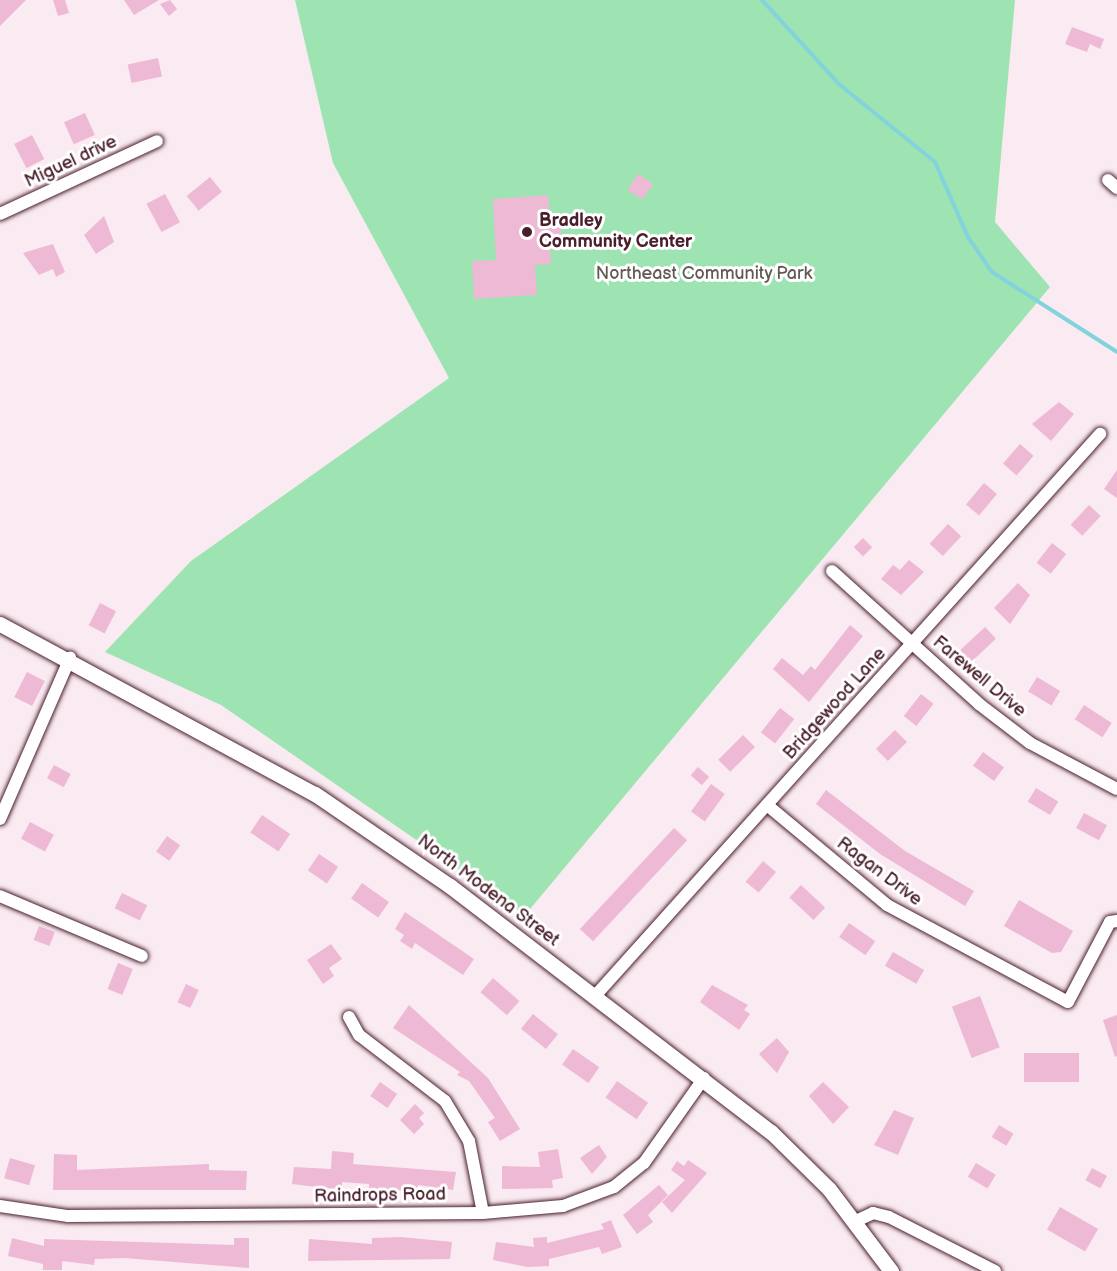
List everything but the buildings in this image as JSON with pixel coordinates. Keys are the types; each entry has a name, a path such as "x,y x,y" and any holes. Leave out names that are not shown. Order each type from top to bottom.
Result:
{"street":[{"name":"Miguel drive","path":"0,214 157,141"},
{"name":"Bridgewood Lane","path":"595,996 1100,434"},
{"name":"Farewell Drive","path":"832,571 913,644 1030,743 1117,789"},
{"name":"North Modena Street","path":"0,624 70,658 315,794 450,886 704,1078 805,1163 856,1221 891,1271"},
{"path":"0,819 70,658"},
{"name":"Ragan Drive","path":"767,806 887,905 1068,1002 1110,922 1117,921"},
{"path":"0,896 142,956"},
{"path":"349,1017 360,1035 445,1101 469,1141 483,1213"},
{"name":"Raindrops Road","path":"0,1206 68,1216 483,1213 562,1206 614,1187 651,1155 704,1078"},
{"path":"856,1221 873,1212 889,1217 995,1271"}],"green space":[{"name":"Northeast Community Park","path":"295,0 1015,0 995,222 1050,287 525,915 221,705 105,652 191,561 449,378 333,163"}],"waterway":[{"path":"762,0 840,85 935,162 968,237 992,272 1117,352"}],"place":[{"name":"Bradley Community Center","path":"527,232"}]}
